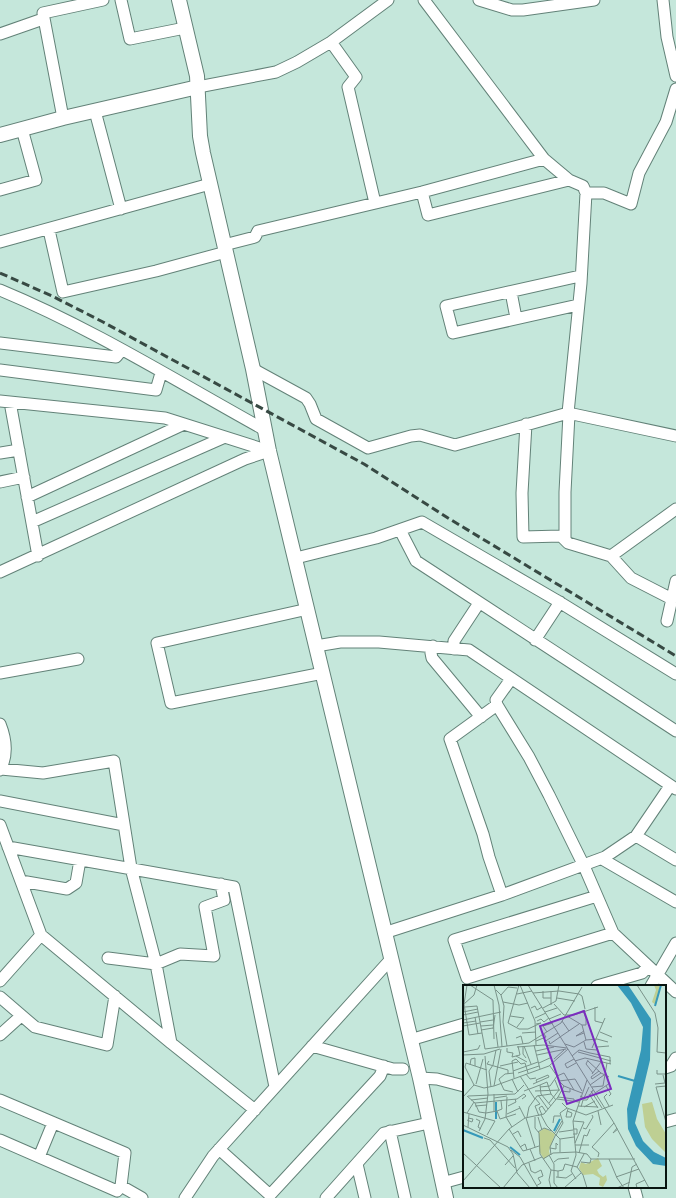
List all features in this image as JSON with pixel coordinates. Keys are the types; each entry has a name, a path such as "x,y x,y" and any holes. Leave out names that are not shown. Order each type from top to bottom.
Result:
{"street":[{"path":"63,118 42,13 103,0"},
{"path":"121,0 130,39 185,28"},
{"path":"179,0 198,87 200,136 253,369 264,430 420,1078 446,1198"},
{"path":"0,135 63,118 198,87 276,72 297,62 331,42 388,0"},
{"path":"424,0 544,159 569,180 583,186 586,193 568,414 565,540"},
{"path":"479,0 512,10 533,4 594,0"},
{"path":"663,0 676,76"},
{"path":"0,34 44,19"},
{"path":"331,42 356,77 348,87 375,203"},
{"path":"586,193 604,193 631,204 638,173 660,134 675,96"},
{"path":"95,111 121,208"},
{"path":"0,190 36,180 22,129"},
{"path":"49,230 63,292 156,271 255,237 258,231 422,192 544,159"},
{"path":"422,192 428,215 569,180"},
{"path":"0,242 49,230 121,208 210,184"},
{"path":"578,305 453,332 446,306 580,276"},
{"path":"0,290 35,305 161,372 264,430"},
{"path":"511,292 516,318"},
{"path":"0,343 116,357 121,351"},
{"path":"253,369 306,398 316,419 368,448 411,436 420,435 455,445 526,424 568,414 676,436"},
{"path":"0,370 156,390 161,372"},
{"path":"38,556 19,450 5,401 165,418 269,451"},
{"path":"28,497 184,424"},
{"path":"526,424 522,493 523,537 561,536 568,543 611,556 631,578 672,600"},
{"path":"32,522 225,437"},
{"path":"0,454 19,450"},
{"path":"0,572 38,556 245,459 269,451"},
{"path":"0,482 24,477"},
{"path":"611,556 676,509"},
{"path":"296,558 376,538 422,522 560,602 676,674"},
{"path":"400,530 416,561 676,732"},
{"path":"667,621 676,581"},
{"path":"535,640 560,602"},
{"path":"454,648 454,641 479,603"},
{"path":"308,610 157,643 171,703 323,673"},
{"path":"316,646 340,642 379,642 469,650 673,787 636,836 602,859 502,895 384,933"},
{"path":"433,646 431,653 432,658 482,717"},
{"path":"0,673 78,659"},
{"path":"511,679 496,700 497,705 532,763 584,866 612,933 676,992"},
{"path":"497,705 450,739 484,834 489,858 502,895"},
{"path":"0,724 4,734 6,752 1,769 43,773 114,761 131,868 156,964 170,1042"},
{"path":"0,801 124,825"},
{"path":"0,825 41,935 255,1110"},
{"path":"636,836 676,860"},
{"path":"8,847 234,887 276,1087"},
{"path":"602,859 676,902"},
{"path":"21,881 67,889 76,883 80,860"},
{"path":"108,958 156,964 180,954 214,956 205,906 224,900 221,884"},
{"path":"597,896 454,940 467,978 612,933"},
{"path":"2,976 41,935"},
{"path":"652,985 676,943"},
{"path":"185,1198 219,1149 391,959"},
{"path":"600,985 642,973 648,967"},
{"path":"0,997 34,1027 107,1044 115,996"},
{"path":"0,1035 21,1016"},
{"path":"410,1040 463,1024"},
{"path":"312,1046 393,1069 403,1069"},
{"path":"666,1068 670,1066 676,1058"},
{"path":"219,1149 270,1195 380,1076 384,1066"},
{"path":"420,1078 437,1079 463,1086"},
{"path":"0,1100 125,1153 121,1186 117,1191 39,1157 2,1144"},
{"path":"666,1122 676,1119"},
{"path":"39,1157 53,1123"},
{"path":"326,1198 384,1132 429,1123"},
{"path":"390,1131 405,1198"},
{"path":"357,1164 365,1198"},
{"path":"442,1183 463,1177"},
{"path":"121,1186 142,1198"},
{"path":"634,1188 637,1198"}],"railway":[{"path":"0,273 52,296 103,322 364,464 448,518 676,656"}]}
